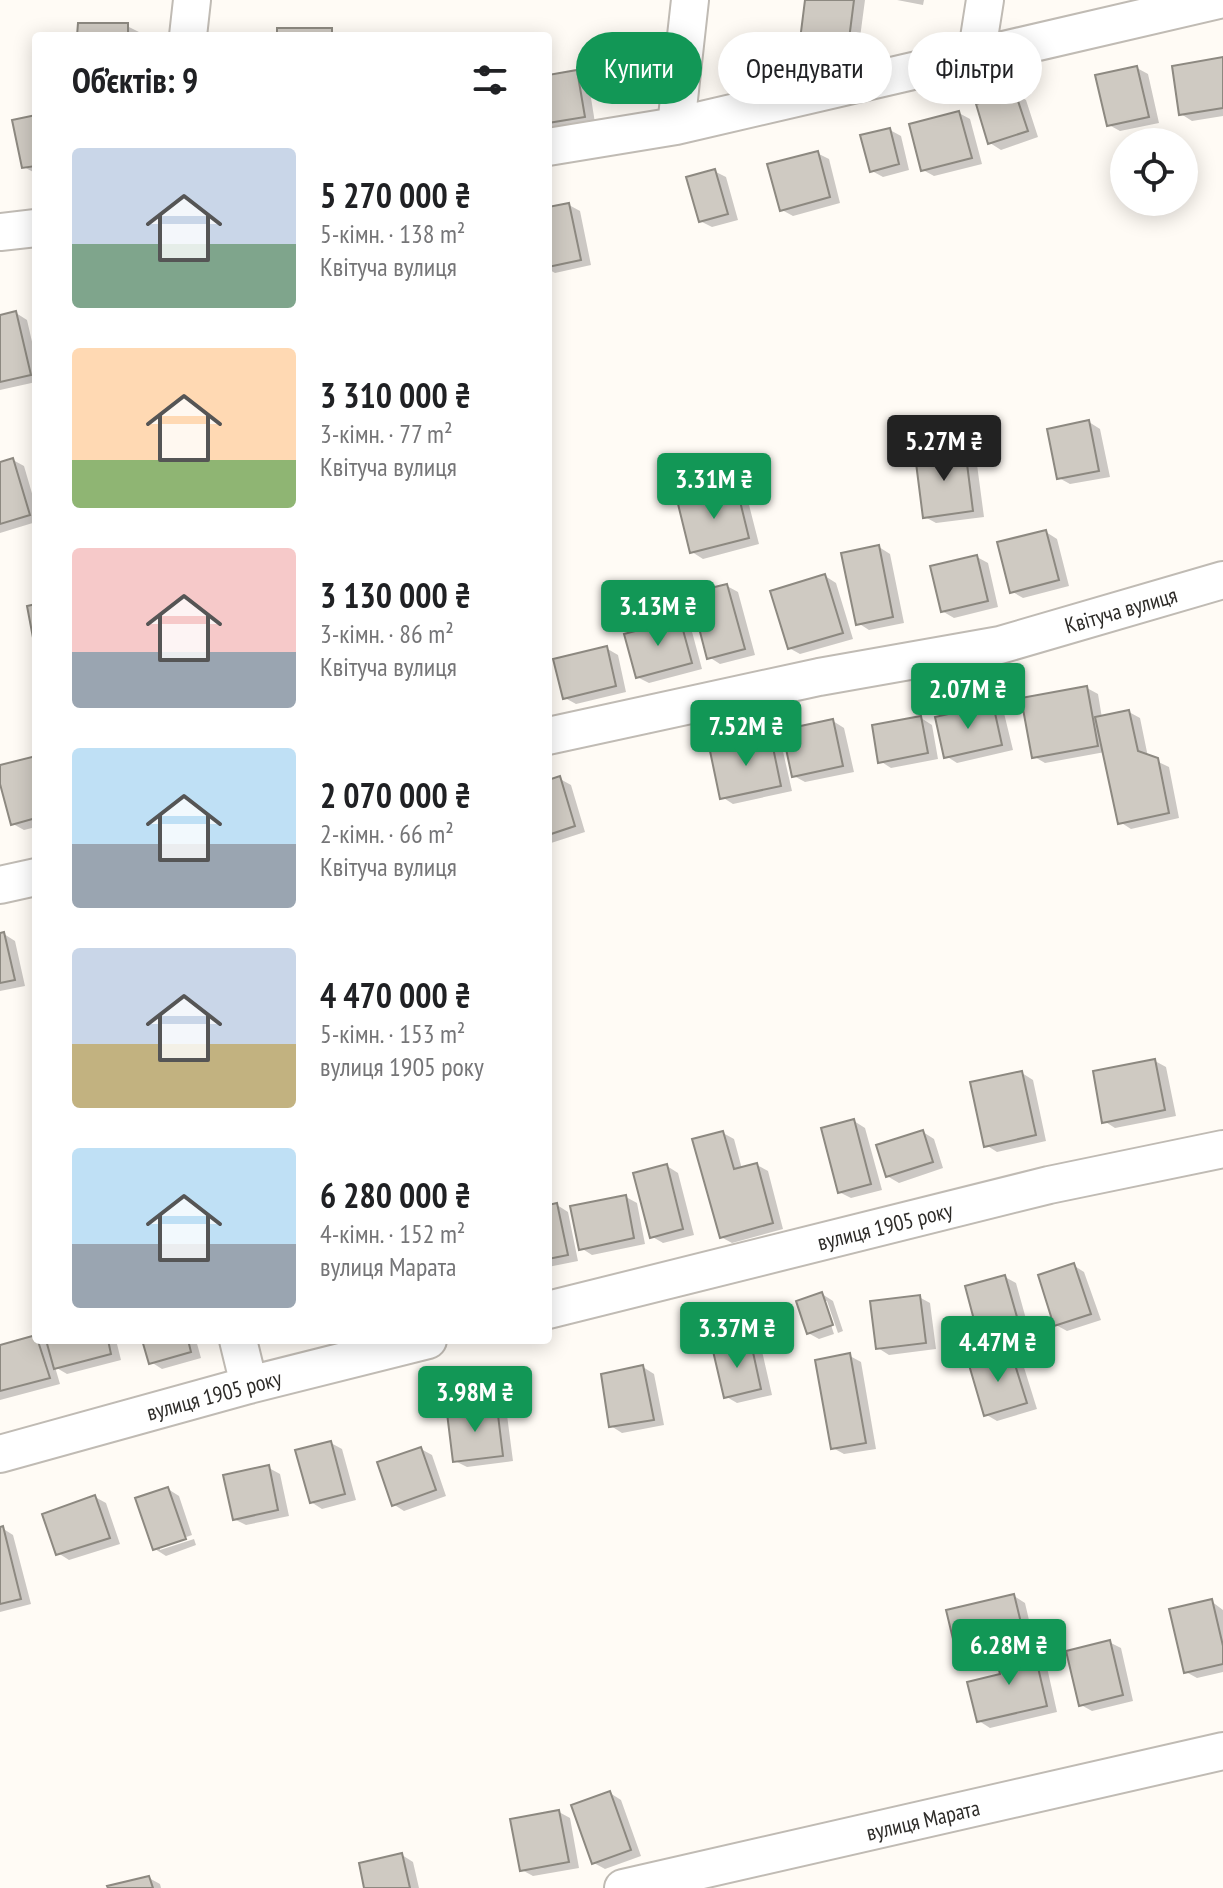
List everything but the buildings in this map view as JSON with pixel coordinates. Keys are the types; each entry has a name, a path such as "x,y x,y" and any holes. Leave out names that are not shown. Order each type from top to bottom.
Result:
{"street":[{"path":"188,32 192,0"},
{"path":"676,126 690,0"},
{"path":"980,32 985,0"},
{"path":"1042,42 1219,0"},
{"path":"552,146 676,126 908,73"},
{"path":"0,232 32,228"},
{"name":"Квітуча вулиця","path":"552,735 819,677 1000,645 1223,580"},
{"path":"0,885 32,878"},
{"name":"вулиця 1905 року","path":"552,1309 1049,1185 1223,1149"},
{"path":"239,1344 249,1385"},
{"name":"вулиця 1905 року","path":"0,1454 249,1385 412,1344"},
{"name":"вулиця Марата","path":"623,1888 1223,1751"}]}
